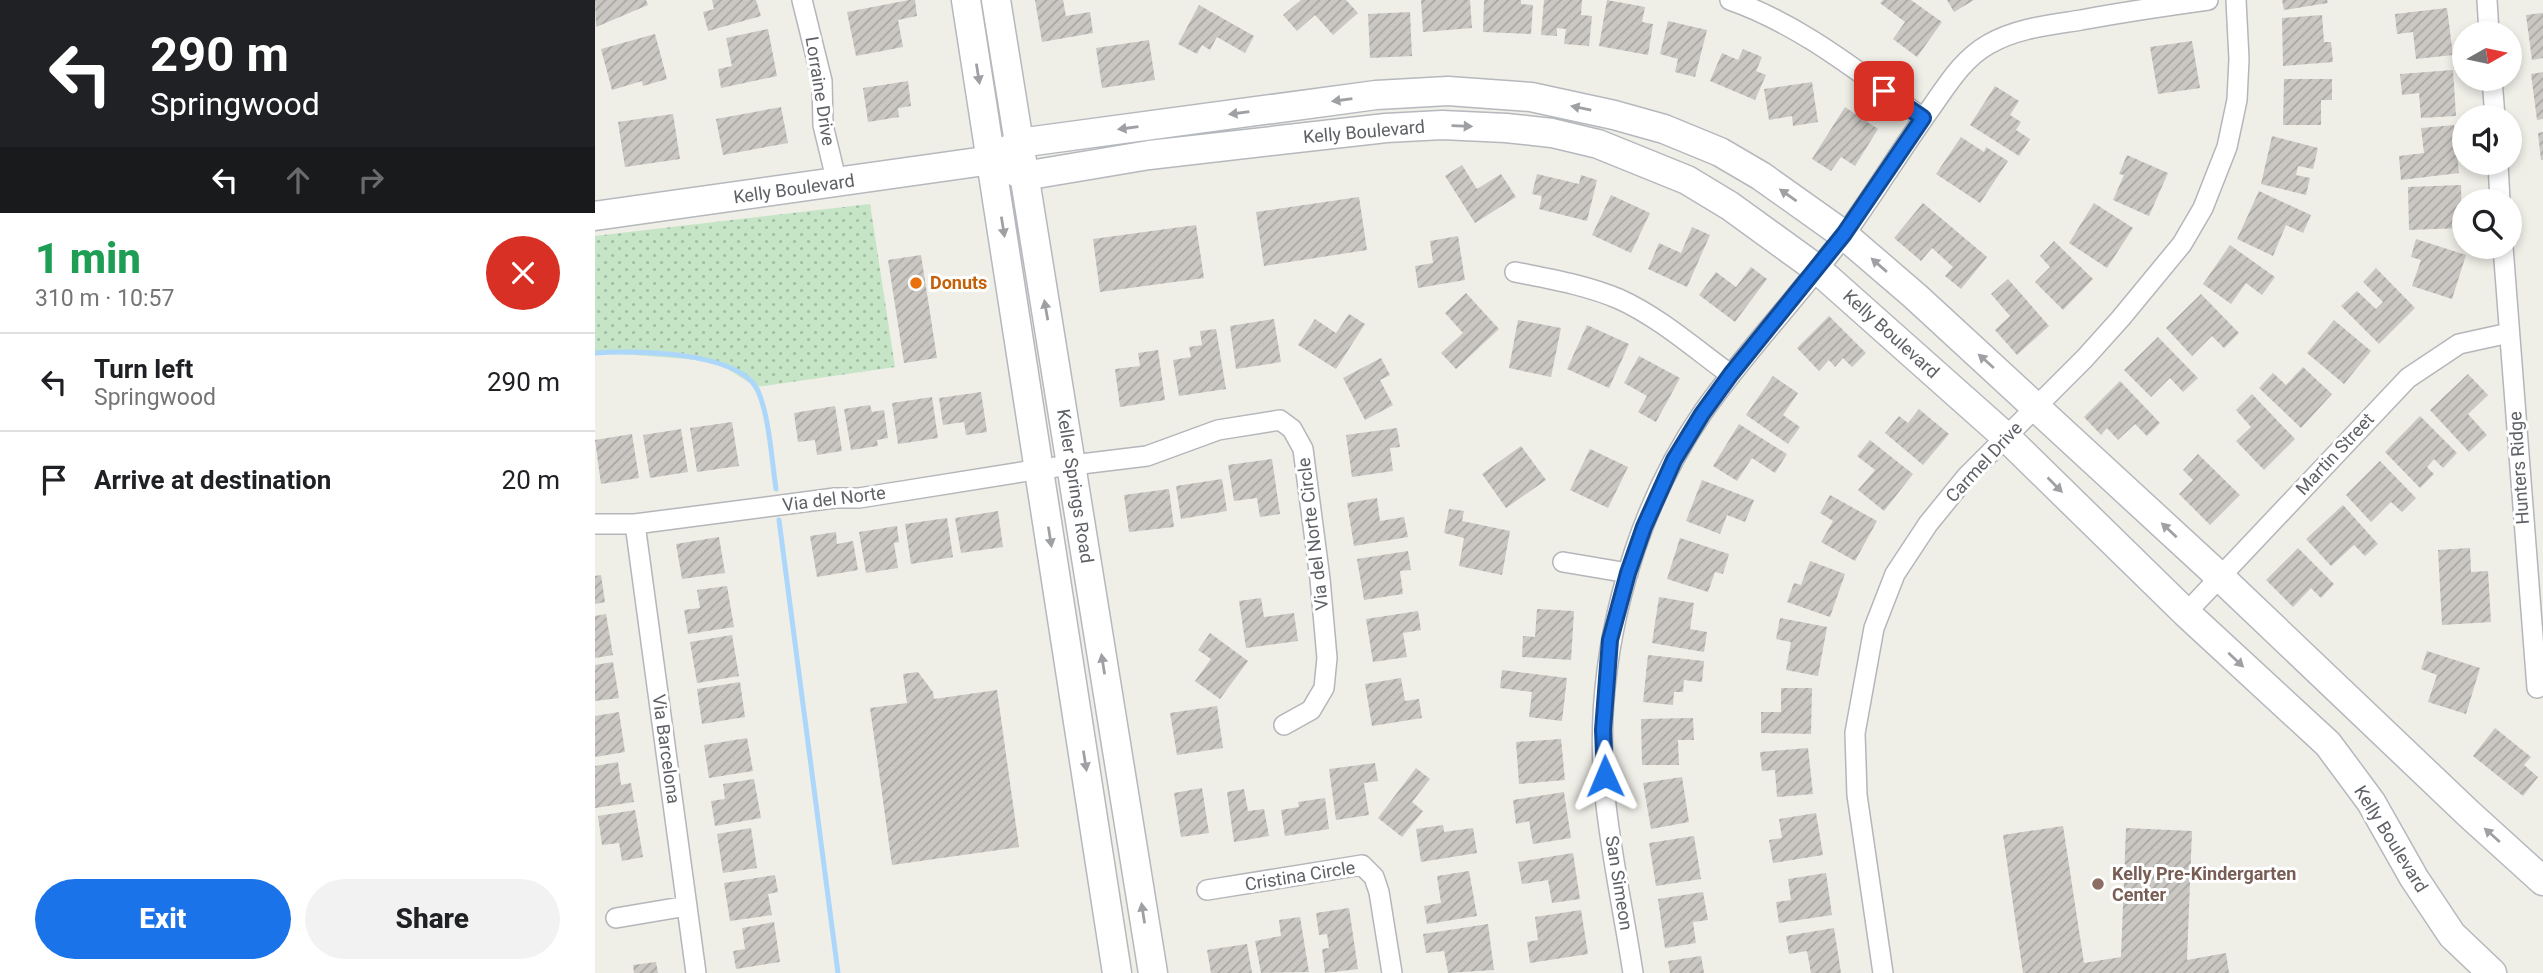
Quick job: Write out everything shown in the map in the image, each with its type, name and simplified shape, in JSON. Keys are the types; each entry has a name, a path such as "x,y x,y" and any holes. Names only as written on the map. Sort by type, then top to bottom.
{"main road":[{"name":"Keller Springs Road","path":"966,0 1117,973"},
{"name":"Keller Springs Road","path":"996,0 1153,973"},
{"name":"Kelly Boulevard","path":"595,214 992,160 1019,142 1376,95 1448,91 1531,97 1664,129 1720,152 1761,176 1844,234 2219,576 2543,881"},
{"path":"1283,107 1288,139"},
{"name":"Kelly Boulevard","path":"1024,176 1149,155 1386,128 1442,125 1552,133 1598,144 1687,180 1730,206 1817,269 2006,437 2186,613 2327,744 2371,802 2414,878 2452,934 2492,973"},
{"path":"992,160 1024,176"},
{"path":"1100,858 1133,853"}],"street":[{"name":"Lorraine Drive","path":"802,0 822,81 823,125 837,183"},
{"path":"1730,0 1753,8 1808,36 1923,118"},
{"name":"San Simeon","path":"1633,973 1605,794 1603,730 1610,640 1644,527 1674,460 1731,374 1844,234 1967,59 2011,33 2134,10 2208,0"},
{"name":"Carmel Drive","path":"1883,973 1857,795 1855,733 1874,628 1895,574 1928,524 1967,477 2121,318 2182,244 2203,208 2227,147 2237,100 2239,59 2236,0"},
{"path":"2487,0 2488,21"},
{"name":"Hunters Ridge","path":"2504,259 2537,688"},
{"path":"1515,272 1581,285 1620,300 1655,319 1731,374"},
{"name":"Martin Street","path":"2186,613 2408,378 2459,344 2509,333"},
{"name":"Via del Norte Circle","path":"1072,466 1147,456 1218,430 1259,422 1280,420 1292,429 1303,449 1327,658 1324,688 1311,710 1285,725"},
{"name":"Via del Norte","path":"595,524 635,524 835,498 859,498 1072,466"},
{"name":"Via Barcelona","path":"635,524 696,973"},
{"path":"1563,562 1628,573"},
{"name":"Cristina Circle","path":"1207,890 1362,865 1374,877 1379,892 1392,973"},
{"path":"616,918 687,906"}],"green space":[{"path":"870,204 895,367 756,387 715,361 595,352 595,236"}],"building":[{"path":"595,0 646,0 648,5 596,27"},
{"path":"712,0 756,0 761,16 708,31 703,12 714,9"},
{"path":"915,0 917,16 898,20 903,47 856,56 847,12"},
{"path":"1035,0 1063,0 1066,16 1090,12 1093,33 1042,42"},
{"path":"1301,0 1346,0 1358,13 1333,35 1315,15 1297,31 1283,15"},
{"path":"1421,0 1470,0 1472,28 1423,32"},
{"path":"1484,0 1521,0 1521,4 1533,5 1531,34 1483,32"},
{"path":"1544,0 1582,0 1581,15 1592,16 1589,46 1564,44 1566,29 1557,28 1557,36 1541,35"},
{"path":"1607,0 1645,7 1642,22 1653,24 1648,55 1599,46"},
{"path":"1883,0 1911,0 1942,22 1917,57 1893,39 1905,22 1880,3"},
{"path":"1947,0 1974,0 1954,12"},
{"path":"2282,0 2327,0 2328,3 2284,10"},
{"path":"1199,5 1254,36 1245,53 1217,37 1210,50 1202,45 1197,54 1178,44"},
{"path":"2447,8 2452,55 2416,59 2413,32 2397,34 2395,14"},
{"path":"1410,12 1412,56 1370,58 1368,14"},
{"path":"2543,13 2543,58 2532,60 2526,15"},
{"path":"2322,15 2324,42 2331,42 2333,62 2283,66 2282,18"},
{"path":"1668,21 1707,30 1695,77 1675,72 1678,59 1660,54"},
{"path":"768,29 777,76 721,88 718,69 732,66 726,38"},
{"path":"655,34 667,79 643,86 642,81 612,90 601,49"},
{"path":"1149,40 1155,80 1102,88 1096,48"},
{"path":"2192,41 2200,88 2158,94 2150,47"},
{"path":"1743,49 1762,57 1756,71 1766,75 1755,100 1710,81 1722,53 1738,60"},
{"path":"2452,70 2455,105 2452,105 2452,116 2421,118 2419,93 2402,95 2400,74"},
{"path":"2543,72 2543,119 2537,120 2531,74"},
{"path":"2284,79 2332,79 2332,100 2321,100 2321,125 2283,125"},
{"path":"908,81 911,106 898,108 899,117 868,122 863,88"},
{"path":"1812,82 1818,122 1793,126 1792,116 1769,120 1764,89"},
{"path":"1995,86 2019,101 2010,115 2021,122 2016,130 2030,139 2019,156 1970,125"},
{"path":"781,107 788,143 723,155 716,119"},
{"path":"1845,107 1878,129 1855,166 1841,157 1831,171 1812,159"},
{"path":"673,114 680,159 625,167 618,122"},
{"path":"2452,125 2452,174 2401,180 2399,156 2424,153 2421,128"},
{"path":"2543,132 2543,160 2541,160 2538,133"},
{"path":"2272,136 2318,148 2313,169 2298,166 2296,175 2310,178 2306,195 2261,184"},
{"path":"1961,137 1984,152 1986,147 2008,161 1980,203 1936,174"},
{"path":"2127,155 2168,173 2149,216 2113,200 2124,175 2119,174"},
{"path":"1462,165 1477,189 1501,174 1516,197 1475,223 1445,176"},
{"path":"1537,174 1579,184 1581,175 1597,180 1587,221 1539,209 1542,196 1532,194"},
{"path":"2461,185 2461,189 2452,189 2452,228 2409,230 2408,187"},
{"path":"2259,191 2311,215 2303,233 2286,225 2273,256 2237,239"},
{"path":"1611,195 1650,213 1631,253 1592,235"},
{"path":"1359,197 1367,250 1264,266 1256,212"},
{"path":"1923,203 1987,257 1961,289 1945,276 1953,267 1932,248 1921,261 1894,238"},
{"path":"2094,203 2133,228 2107,268 2069,243"},
{"path":"1196,225 1204,278 1100,292 1093,239"},
{"path":"1692,227 1710,235 1687,287 1648,269 1659,243 1681,253"},
{"path":"1458,236 1465,280 1418,288 1415,266 1433,263 1430,241"},
{"path":"2416,239 2452,251 2452,259 2465,259 2452,299 2412,286 2421,260 2411,257"},
{"path":"2054,241 2093,279 2063,310 2035,282 2050,267 2040,256"},
{"path":"2230,245 2275,277 2262,295 2246,283 2231,304 2203,284"},
{"path":"921,255 937,358 904,363 888,260"},
{"path":"1751,267 1767,279 1735,322 1699,295 1716,272 1736,287"},
{"path":"2376,268 2415,308 2379,344 2341,306 2357,291 2376,309 2383,302 2363,282"},
{"path":"2008,279 2049,326 2017,355 1995,330 2010,316 1991,294"},
{"path":"1466,293 1499,329 1456,369 1441,353 1463,333 1445,313"},
{"path":"2201,294 2239,333 2224,348 2212,336 2192,356 2166,328"},
{"path":"1349,314 1365,324 1336,369 1298,345 1315,319 1336,333"},
{"path":"1829,316 1866,353 1852,367 1843,358 1835,367 1829,360 1819,371 1797,348"},
{"path":"1274,319 1281,362 1236,369 1230,326"},
{"path":"1518,320 1561,328 1551,377 1509,368"},
{"path":"2334,320 2371,351 2344,384 2307,353"},
{"path":"1587,325 1629,344 1609,388 1567,369"},
{"path":"1216,329 1226,389 1179,396 1173,360 1191,357 1189,347 1202,345 1200,331"},
{"path":"2158,337 2198,378 2183,392 2170,378 2151,397 2124,370"},
{"path":"1158,350 1165,400 1120,407 1115,369 1140,366 1138,353"},
{"path":"1639,356 1680,378 1656,422 1638,412 1647,396 1624,383"},
{"path":"1381,358 1390,375 1380,380 1393,405 1365,420 1343,378"},
{"path":"2303,367 2332,394 2301,428 2259,388 2273,373 2286,385"},
{"path":"2468,374 2488,395 2468,414 2487,435 2469,452 2430,410"},
{"path":"1773,376 1798,393 1783,415 1800,427 1788,444 1746,415"},
{"path":"2120,381 2160,423 2147,436 2135,424 2118,440 2107,428 2101,435 2084,417"},
{"path":"981,392 987,432 966,435 964,422 943,425 939,398"},
{"path":"2252,394 2295,439 2264,470 2236,441 2251,427 2236,410"},
{"path":"932,397 938,438 898,444 892,403"},
{"path":"870,405 872,412 884,410 888,438 877,440 878,446 851,450 844,409"},
{"path":"835,406 842,451 817,455 815,440 798,442 794,413"},
{"path":"1919,409 1949,434 1923,465 1885,433 1899,416 1908,423"},
{"path":"2420,416 2457,453 2443,468 2434,459 2427,467 2434,474 2420,488 2385,452"},
{"path":"732,422 739,466 697,472 690,428"},
{"path":"1739,424 1787,454 1775,473 1752,458 1737,481 1713,466"},
{"path":"1397,428 1400,447 1390,448 1393,471 1352,477 1346,435"},
{"path":"681,429 688,472 650,478 643,435"},
{"path":"632,434 639,478 601,484 595,440"},
{"path":"1870,440 1913,474 1884,511 1858,490 1875,470 1857,456"},
{"path":"1521,446 1546,480 1506,508 1482,474"},
{"path":"1590,449 1628,467 1608,508 1570,490"},
{"path":"2198,454 2240,495 2210,525 2179,494 2193,480 2183,470"},
{"path":"1272,459 1280,514 1260,517 1257,498 1234,501 1228,465"},
{"path":"2380,461 2416,498 2402,512 2391,502 2371,522 2346,495"},
{"path":"1222,479 1227,511 1181,519 1176,486"},
{"path":"1702,480 1754,500 1745,522 1727,515 1720,534 1686,521"},
{"path":"1169,489 1174,527 1129,532 1124,495"},
{"path":"1830,495 1877,521 1855,561 1821,542 1833,521 1820,513"},
{"path":"1377,498 1380,521 1404,517 1408,537 1354,546 1347,503"},
{"path":"2343,505 2378,544 2365,556 2354,545 2331,566 2306,539"},
{"path":"1449,509 1464,511 1462,521 1510,531 1502,575 1459,566 1464,538 1444,533"},
{"path":"998,511 1003,547 961,553 955,518"},
{"path":"947,518 953,557 911,564 905,524"},
{"path":"897,526 899,542 894,543 898,568 866,573 859,532"},
{"path":"836,532 837,544 853,541 858,570 817,577 810,536"},
{"path":"719,537 725,573 682,579 676,544"},
{"path":"1680,538 1729,554 1723,574 1715,572 1708,592 1667,579"},
{"path":"2298,548 2334,584 2321,598 2311,588 2293,607 2266,580"},
{"path":"2470,548 2471,572 2488,571 2491,622 2442,625 2438,550"},
{"path":"1408,551 1411,570 1400,571 1403,594 1364,600 1357,559"},
{"path":"1810,561 1845,574 1830,617 1787,602 1794,583 1801,585"},
{"path":"601,575 605,602 595,604 595,576"},
{"path":"727,586 734,627 688,634 684,610 700,608 697,590"},
{"path":"1659,597 1694,603 1690,629 1707,632 1704,652 1652,643"},
{"path":"1261,598 1264,617 1294,613 1298,641 1246,648 1239,601"},
{"path":"1537,609 1574,611 1571,660 1522,657 1523,636 1535,637"},
{"path":"1418,611 1421,630 1403,633 1407,657 1373,662 1366,619"},
{"path":"606,614 613,655 595,658 595,616"},
{"path":"1780,618 1827,627 1818,676 1786,670 1791,642 1776,639"},
{"path":"1210,633 1248,661 1220,699 1195,681 1211,659 1198,650"},
{"path":"732,635 739,676 697,683 690,642"},
{"path":"2427,651 2480,668 2466,714 2428,702 2437,675 2421,669"},
{"path":"1648,655 1704,661 1702,682 1684,680 1683,692 1674,692 1673,705 1643,702"},
{"path":"613,662 619,698 595,701 595,665"},
{"path":"1502,670 1567,678 1562,721 1529,717 1532,692 1500,688"},
{"path":"918,672 933,692 934,699 997,690 1019,847 892,865 870,708 907,703 903,674"},
{"path":"1401,678 1405,701 1419,699 1422,718 1372,726 1365,684"},
{"path":"740,682 745,717 702,724 697,689"},
{"path":"1781,688 1812,688 1811,734 1761,733 1761,712 1781,712"},
{"path":"1217,706 1223,748 1177,755 1170,713"},
{"path":"619,712 625,752 595,757 595,716"},
{"path":"1693,718 1694,740 1678,740 1679,765 1642,765 1641,719"},
{"path":"2495,728 2531,757 2524,765 2538,777 2523,796 2473,756"},
{"path":"747,738 753,771 709,778 704,745"},
{"path":"1561,739 1565,780 1519,784 1516,742"},
{"path":"1808,748 1813,794 1777,797 1775,770 1762,771 1760,752"},
{"path":"618,762 621,785 631,783 634,802 595,808 595,766"},
{"path":"1375,763 1378,781 1364,783 1369,815 1336,820 1329,769"},
{"path":"1416,768 1430,779 1412,802 1423,811 1402,837 1378,818"},
{"path":"1682,777 1689,822 1651,829 1643,783"},
{"path":"754,779 761,818 715,826 711,801 725,799 723,784"},
{"path":"1202,788 1209,833 1181,837 1174,793"},
{"path":"1244,789 1248,811 1264,809 1269,836 1234,842 1227,792"},
{"path":"1564,792 1571,838 1533,844 1529,821 1516,824 1513,800"},
{"path":"1325,798 1329,829 1285,836 1281,810 1299,807 1298,802"},
{"path":"635,810 643,857 622,861 619,843 602,845 598,816"},
{"path":"1816,813 1823,855 1773,863 1769,840 1782,838 1779,819"},
{"path":"1443,825 1444,832 1473,828 1477,853 1421,862 1416,829"},
{"path":"2063,826 2084,963 2121,957 2126,828 2192,831 2187,960 2226,953 2229,973 2023,973 2003,835"},
{"path":"751,828 757,868 723,873 717,834"},
{"path":"1694,836 1701,879 1656,886 1649,843"},
{"path":"1573,853 1580,899 1552,903 1548,880 1522,884 1518,862"},
{"path":"1469,871 1477,916 1427,924 1424,906 1441,903 1437,876"},
{"path":"1826,873 1832,915 1779,923 1776,902 1791,900 1788,879"},
{"path":"775,875 778,892 768,894 772,915 730,921 724,883"},
{"path":"1703,892 1708,920 1693,922 1696,943 1665,948 1658,899"},
{"path":"1349,908 1358,969 1325,973 1322,949 1329,948 1327,934 1319,935 1316,913"},
{"path":"1581,910 1588,954 1530,963 1527,942 1538,940 1535,917"},
{"path":"1300,917 1309,972 1261,973 1255,941 1281,936 1279,920"},
{"path":"774,922 780,962 736,969 733,951 745,949 742,928"},
{"path":"1488,924 1494,970 1448,973 1444,951 1426,953 1423,934"},
{"path":"1834,928 1841,973 1811,973 1807,951 1789,954 1786,936"},
{"path":"1247,944 1252,973 1211,973 1207,950"},
{"path":"1701,956 1704,973 1670,973 1668,961"},
{"path":"656,962 658,973 634,973 633,965"}],"waterway":[{"path":"595,353 633,352 682,356 707,360 746,376 757,389 761,399 776,489"},
{"path":"779,520 838,973"}],"place":[{"name":"Donuts","path":"916,283"},
{"name":"Kelly Pre-Kindergarten Center","path":"2098,884"}],"route":[{"path":"1605,776 1603,730 1610,640 1644,527 1674,460 1702,414 1844,234 1923,118 1884,91"}]}
